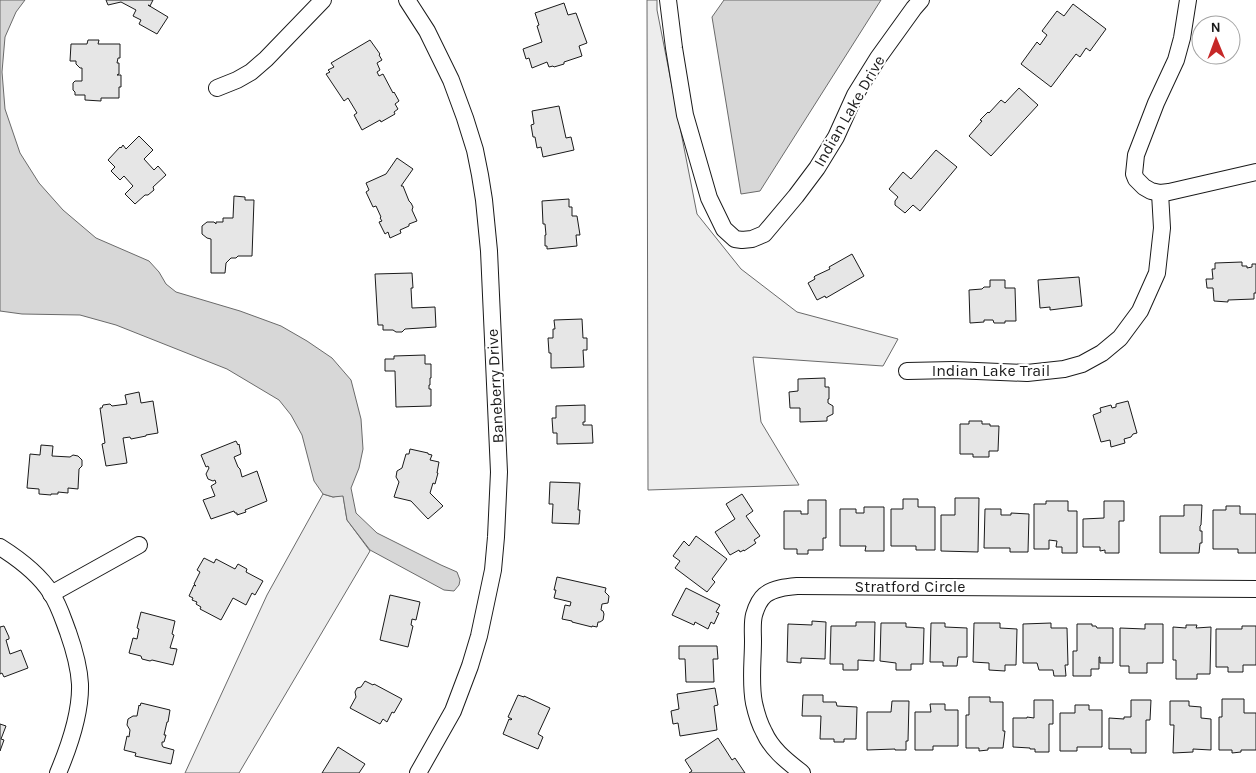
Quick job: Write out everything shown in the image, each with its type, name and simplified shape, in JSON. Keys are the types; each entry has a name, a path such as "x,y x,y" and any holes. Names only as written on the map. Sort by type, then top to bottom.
{"street":[{"path":"217,88 251,72 323,0"},
{"name":"Baneberry Drive","path":"407,0 427,31 451,80 468,126 480,175 489,251 499,472 493,570 480,636 453,712 418,773"},
{"name":"Indian Lake Drive","path":"668,0 684,115 709,198 724,229 735,239 752,240 764,234 817,168 836,137 856,95 878,58 921,0"},
{"path":"1188,0 1182,38 1176,60 1156,103 1136,155 1134,174 1144,187 1160,193 1256,172"},
{"name":"Indian Lake Trail","path":"906,371 953,370 1028,373 1064,369 1082,364 1102,354 1120,338 1140,311 1157,273 1162,228 1160,193"},
{"path":"52,594 139,546"},
{"path":"0,547 16,557 40,579 52,594 61,612 76,655 80,685 79,703 73,734 58,773"},
{"name":"Stratford Circle","path":"802,773 784,759 773,747 764,733 754,703 752,686 754,616 759,603 765,595 774,590 798,586 1256,589"}],"shaded area":[{"path":"0,0 25,0 16,12 5,37 2,72 5,109 20,153 39,183 63,210 96,238 149,261 159,272 166,284 176,292 240,311 281,326 332,358 351,380 361,419 363,449 359,468 351,488 356,513 377,533 457,572 460,580 459,585 454,591 444,590 370,550 347,520 343,496 333,497 323,494 314,481 302,435 291,415 279,400 227,369 116,325 80,315 22,314 0,311"},
{"path":"647,0 657,0 657,10 697,214 741,269 797,312 898,339 883,366 753,357 761,422 799,485 648,490"},
{"path":"724,0 881,0 760,191 741,194 712,17"},
{"path":"323,494 333,497 343,495 347,520 370,551 239,773 185,773 267,595"}],"building":[{"path":"106,0 153,0 150,6 148,5 168,17 157,34 139,24 141,20 133,16 136,10 121,2 108,5"},
{"path":"564,3 568,15 576,13 587,43 579,46 582,56 554,67 549,67 547,62 532,68 529,58 526,59 523,49 542,42 535,13"},
{"path":"1073,4 1106,29 1090,51 1086,48 1080,57 1076,54 1051,87 1021,64 1037,42 1040,45 1047,35 1042,31 1057,11 1064,16"},
{"path":"88,40 99,40 98,44 120,44 120,58 118,58 117,63 119,63 119,74 117,75 121,75 119,98 101,98 101,101 85,100 85,95 75,95 73,83 75,81 82,81 82,68 76,64 76,61 70,61 71,44 87,44"},
{"path":"370,40 382,60 377,63 380,70 377,72 379,76 383,74 399,101 395,104 398,109 394,112 395,114 362,130 354,115 357,113 348,98 344,101 326,74 330,72 328,70 334,67 331,63"},
{"path":"1019,88 1038,105 991,156 969,136 988,112 1001,100 1005,103"},
{"path":"559,106 566,138 571,137 574,150 543,157 541,147 537,148 535,137 533,137 531,125 534,124 532,111"},
{"path":"139,136 153,150 144,159 154,170 158,166 166,175 153,187 154,190 135,204 125,194 133,186 124,176 120,180 111,171 115,167 108,160 120,147 123,145 126,149"},
{"path":"936,150 957,167 920,211 913,205 905,213 895,205 898,197 889,189 903,172 911,179"},
{"path":"397,158 413,169 401,186 403,186 413,207 412,210 417,221 409,224 409,226 400,230 401,233 390,238 388,232 385,234 379,222 382,221 381,217 376,206 373,207 366,192 369,190 366,183 386,174"},
{"path":"234,196 245,197 245,200 254,200 252,256 231,258 226,263 225,273 211,273 211,239 202,234 202,226 207,222 214,222 216,224 216,222 223,222 223,218 233,218"},
{"path":"569,199 569,207 572,207 572,216 577,216 580,235 576,235 577,246 547,249 547,246 545,246 546,235 545,224 543,224 542,201"},
{"path":"852,254 864,276 826,298 825,296 817,300 808,283 815,279 815,276 830,269 829,267"},
{"path":"1242,262 1242,266 1247,266 1247,268 1252,267 1252,264 1256,264 1256,293 1254,293 1254,299 1228,300 1228,302 1214,301 1213,288 1207,288 1206,279 1213,279 1212,269 1215,269 1215,263"},
{"path":"412,273 412,308 435,307 436,327 405,329 402,332 383,330 383,325 378,325 375,274"},
{"path":"1079,277 1082,306 1050,310 1050,307 1040,308 1038,280"},
{"path":"990,280 1005,280 1005,288 1015,288 1016,321 994,323 993,320 984,320 984,322 970,323 969,290 990,287"},
{"path":"582,319 583,338 587,338 587,350 583,350 584,367 551,368 548,338 553,338 554,320"},
{"path":"425,355 425,364 431,364 429,389 431,389 431,406 396,407 395,371 385,371 385,359 394,359 394,356"},
{"path":"825,378 825,387 829,387 828,403 833,406 833,414 827,417 827,421 800,422 800,408 790,408 789,392 798,391 798,379"},
{"path":"139,392 141,403 153,401 158,433 131,439 130,437 123,438 127,463 106,466 102,444 105,443 100,408 103,405 127,404 125,395"},
{"path":"1128,401 1137,433 1124,439 1125,443 1111,447 1110,440 1101,442 1093,415 1101,412 1100,408 1111,405 1112,408 1116,407 1116,404"},
{"path":"585,405 585,422 583,422 583,425 592,425 593,443 557,444 557,433 553,433 552,418 556,418 556,406"},
{"path":"969,421 982,421 982,424 999,426 998,451 989,451 989,457 973,457 973,454 960,454 960,424 969,424"},
{"path":"236,441 239,444 241,454 234,457 242,477 257,471 267,501 237,515 234,511 211,519 203,500 215,496 211,486 216,483 215,480 208,479 206,474 209,468 208,466 206,467 201,455"},
{"path":"41,445 53,446 52,456 70,457 73,455 78,456 82,460 82,466 79,469 78,489 68,488 68,493 58,492 58,494 51,495 39,494 39,489 27,488 30,454 40,455"},
{"path":"410,449 428,453 432,455 430,460 439,462 435,484 433,483 430,493 443,506 428,519 411,501 394,497 399,482 396,477 397,471 402,468 406,454 409,454"},
{"path":"550,482 580,483 579,524 552,523 553,504 549,504"},
{"path":"742,494 753,511 746,516 760,536 754,540 756,543 744,551 740,552 739,550 730,555 715,532 735,519 726,504"},
{"path":"955,498 979,498 978,552 941,551 941,515 955,515"},
{"path":"903,499 918,499 918,507 935,507 935,550 916,550 916,546 891,546 891,509 903,509"},
{"path":"808,500 826,500 826,538 823,538 823,550 808,550 808,554 797,554 797,549 784,549 784,511 801,511 801,514 808,514"},
{"path":"1046,501 1068,501 1068,511 1077,511 1077,553 1062,553 1062,547 1056,547 1057,541 1049,540 1049,549 1034,549 1034,504 1046,504"},
{"path":"1104,501 1124,501 1124,521 1119,521 1119,553 1105,553 1105,550 1100,551 1100,547 1083,547 1083,519 1104,518"},
{"path":"1184,505 1202,505 1200,531 1202,531 1202,543 1200,543 1199,553 1160,553 1160,516 1184,516"},
{"path":"1226,506 1240,506 1240,514 1256,514 1256,553 1238,553 1238,549 1213,549 1213,510 1226,510"},
{"path":"864,507 884,507 884,551 865,551 866,546 840,546 840,509 856,509 856,513 864,513"},
{"path":"985,509 1001,509 1001,515 1011,515 1011,513 1029,514 1028,552 1010,552 1010,548 984,548"},
{"path":"696,536 727,559 712,579 715,582 707,592 675,568 680,561 673,556 684,541 689,546"},
{"path":"204,558 214,563 216,559 235,569 238,564 247,569 246,572 263,581 255,595 252,593 246,605 233,598 221,620 200,609 201,607 196,604 197,602 189,596 194,585 196,586 194,584 200,572 197,570"},
{"path":"557,577 606,588 605,592 609,596 608,603 602,604 603,620 598,622 597,627 562,619 565,605 570,606 571,602 554,598"},
{"path":"686,588 720,605 716,612 719,613 714,624 711,622 708,629 695,622 694,625 672,615"},
{"path":"390,595 420,602 416,620 412,619 411,625 413,626 408,647 380,640"},
{"path":"141,612 175,621 172,634 174,635 170,648 177,649 173,665 142,659 141,656 129,653 133,638 137,639 139,629 137,628"},
{"path":"812,621 826,622 825,659 801,658 801,663 787,662 788,624 812,625"},
{"path":"856,622 875,622 874,661 858,660 858,670 843,670 843,664 830,664 831,626 856,626"},
{"path":"881,623 906,623 906,627 924,628 923,664 911,664 911,670 896,670 896,663 880,661"},
{"path":"931,623 945,623 945,627 967,628 967,657 958,657 957,666 943,666 943,662 930,662"},
{"path":"974,623 1000,623 1000,628 1017,629 1016,665 1005,665 1005,671 989,670 989,663 973,662"},
{"path":"1051,623 1051,628 1067,628 1068,665 1065,665 1066,676 1054,676 1053,670 1039,670 1037,663 1023,663 1023,624"},
{"path":"1077,624 1092,624 1092,626 1097,628 1113,628 1113,663 1100,663 1099,657 1099,669 1091,669 1091,676 1073,676 1073,651 1077,651"},
{"path":"1145,624 1163,624 1163,663 1147,663 1147,673 1129,673 1129,666 1120,666 1120,628 1145,629"},
{"path":"1186,625 1197,625 1196,628 1211,627 1210,674 1197,674 1197,679 1176,679 1176,660 1173,660 1173,627 1186,628"},
{"path":"4,626 9,637 6,640 10,654 21,650 28,668 4,677 2,673 0,674 0,627"},
{"path":"1242,626 1256,626 1256,665 1243,665 1243,672 1228,672 1228,667 1216,667 1216,629 1242,629"},
{"path":"679,646 717,646 718,659 713,659 714,682 686,682 685,659 679,659"},
{"path":"365,681 402,699 387,722 383,719 380,724 350,708 356,697 355,692 357,688 361,687"},
{"path":"715,688 718,705 714,706 717,730 680,736 678,723 673,724 671,711 679,709 677,694"},
{"path":"518,695 550,708 538,734 543,737 538,749 503,734 509,719 512,719 508,717"},
{"path":"803,695 823,695 823,702 836,702 837,706 857,707 856,739 844,739 844,742 834,742 834,739 820,739 821,716 802,716"},
{"path":"969,697 990,697 990,702 1003,702 1003,731 1005,731 1003,748 988,748 988,750 979,751 979,748 966,748 966,715 969,715"},
{"path":"1222,699 1244,699 1244,713 1256,713 1256,750 1241,750 1241,752 1232,753 1232,750 1219,750 1219,717 1222,717"},
{"path":"1034,700 1053,700 1053,724 1049,724 1049,752 1035,752 1035,749 1013,747 1013,718 1034,718"},
{"path":"1131,700 1151,700 1150,720 1146,720 1146,753 1131,753 1131,749 1109,749 1109,718 1124,719 1124,717 1131,717"},
{"path":"892,701 909,701 906,750 867,750 867,712 891,712"},
{"path":"1170,701 1189,701 1189,706 1201,707 1201,718 1211,719 1211,750 1193,749 1193,752 1173,753 1174,725 1170,725"},
{"path":"141,703 170,710 164,735 166,735 162,745 174,750 171,764 135,756 136,753 124,750 130,730 127,725 128,719 137,716"},
{"path":"930,704 945,704 945,710 958,710 958,746 933,746 933,750 915,750 915,712 931,712"},
{"path":"1075,705 1089,705 1089,710 1102,710 1102,747 1077,747 1077,751 1060,751 1060,713 1075,713"},
{"path":"0,724 6,726 1,739 4,740 0,751"},
{"path":"718,738 732,760 735,758 745,773 689,773 692,771 685,760"},
{"path":"338,747 365,764 359,773 322,773"}]}
